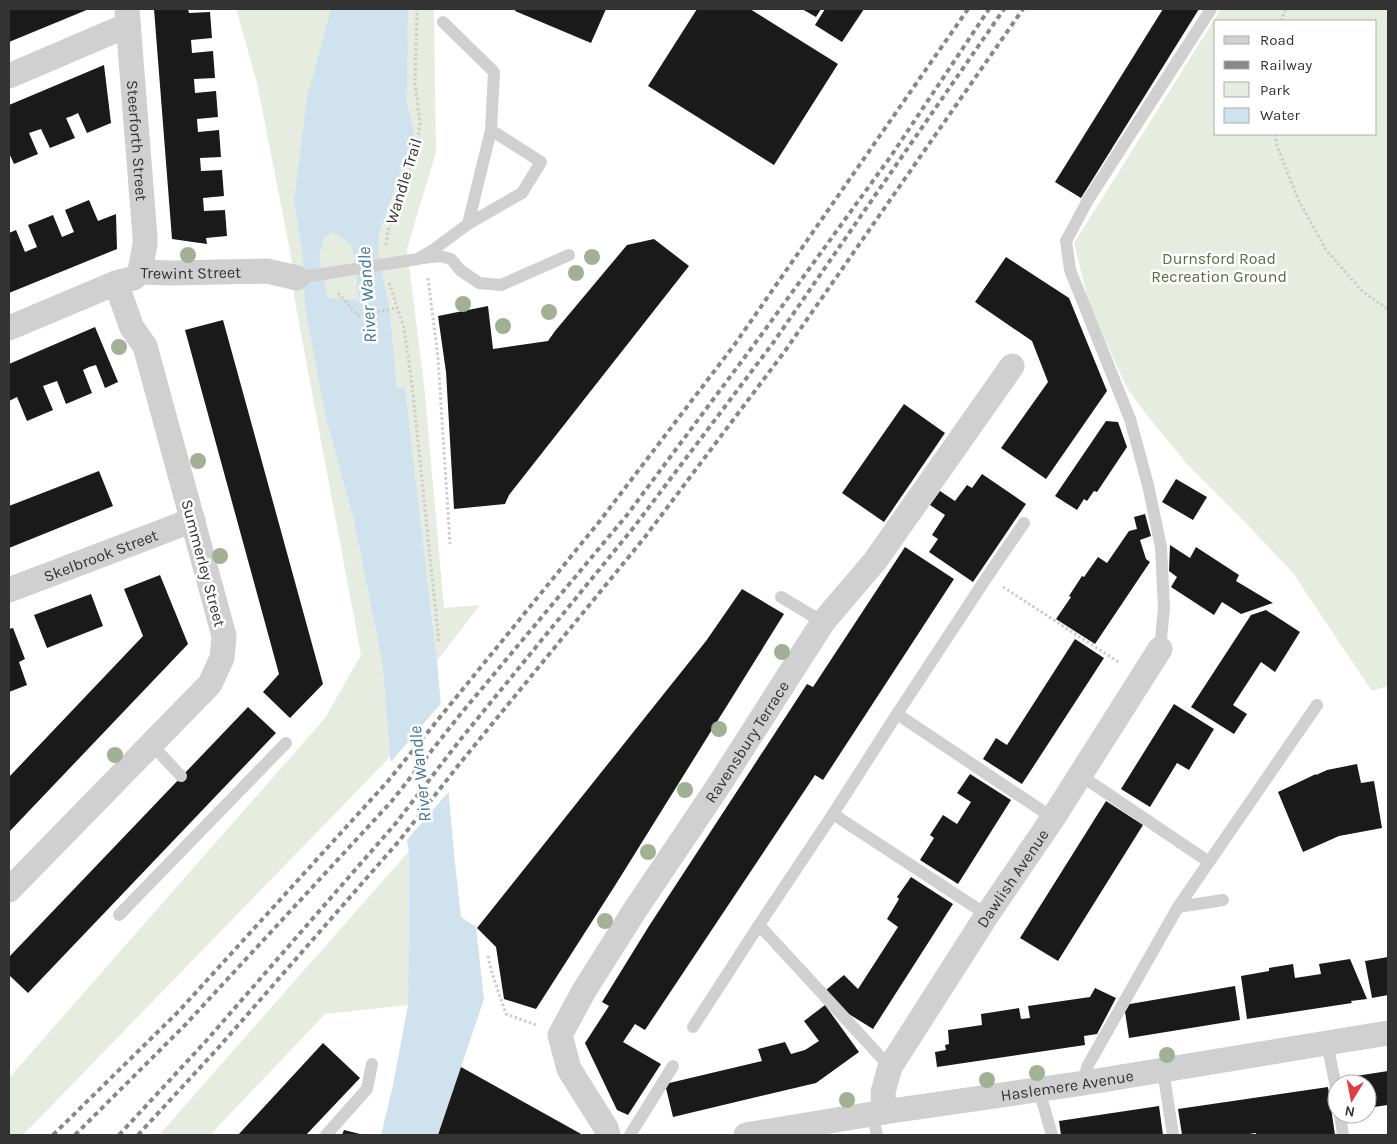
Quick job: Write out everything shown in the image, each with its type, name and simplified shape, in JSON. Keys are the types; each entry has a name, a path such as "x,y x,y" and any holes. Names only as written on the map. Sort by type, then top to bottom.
{"street":[{"path":"9,76 127,17"},
{"name":"Steerforth Street","path":"127,17 145,244 140,272"},
{"name":"Trewint Street","path":"9,328 116,283 134,278 140,272 267,270 297,278"},
{"name":"Summerley Street","path":"9,890 210,684 222,658 224,636 145,346 132,328 116,283"},
{"name":"Ravensbury Terrace","path":"560,1035 585,989 635,910 717,788 823,622 875,561 1012,366"},
{"name":"Skelbrook Street","path":"9,590 193,520"},
{"name":"Dawlish Avenue","path":"878,1120 890,1067 987,915 1053,818 1160,649"},
{"name":"Haslemere Avenue","path":"746,1135 878,1120 1039,1090 1388,1033"},
{"path":"560,1035 569,1069 606,1128 608,1135"}],"lane":[{"path":"1160,649 1164,608 1162,547 1148,485 1130,419 1070,270 1066,240 1088,200 1210,9"},
{"path":"443,22 494,72 491,130 468,224"},
{"path":"422,258 468,224 522,192 541,162 491,130"},
{"path":"422,258 440,256 451,259 460,270 479,284 501,285 569,255"},
{"name":"Trewint Street","path":"297,278 422,258"},
{"path":"693,1027 1024,523"},
{"path":"782,597 823,622"},
{"path":"1084,1083 1087,1067 1178,907 1317,705"},
{"path":"897,714 1053,818"},
{"path":"119,915 214,807 286,743"},
{"path":"152,745 181,776"},
{"path":"1080,775 1209,862"},
{"path":"833,814 987,915"},
{"path":"1178,907 1223,900"},
{"path":"759,925 890,1067"},
{"path":"1327,1043 1333,1074"},
{"path":"326,1135 368,1089 372,1064"},
{"path":"630,1135 673,1066"},
{"path":"1163,1070 1173,1135"},
{"path":"1039,1090 1052,1135"}],"path":[{"name":"Wandle Trail","path":"384,264 388,231 416,150 420,124 415,83 417,9"},
{"path":"1275,135 1277,146 1298,198 1326,250 1363,292 1388,309"},
{"path":"422,258 438,358 450,544"},
{"path":"384,264 395,308 404,328 412,384 439,644"},
{"path":"337,291 358,316 395,308"},
{"path":"987,577 1141,677"},
{"path":"488,956 490,970 506,1014 560,1035"}],"green space":[{"path":"236,9 434,9 436,152 407,249 424,384 444,608 480,605 437,661 405,387 397,387 391,326 305,308 326,419 353,517 382,661 390,757 23,1135 9,1135 9,1078 325,718 361,655 294,296 291,256 257,83"},
{"name":"Durnsford Road Recreation Ground","path":"1221,9 1388,9 1388,686 1372,691 1293,573 1186,463 1146,414 1127,388 1090,307 1074,243 1214,20 1214,135 1377,135 1377,20 1214,20"},
{"path":"409,851 408,1005 325,1014 210,1135 159,1135"}],"water":[{"name":"River Wandle","path":"331,9 408,9 407,103 414,132 379,234 378,252 390,313 397,387 405,387 437,661 461,917 476,927 484,999 438,1135 381,1135 393,1085 408,1005 409,851 390,757 382,661 353,517 326,419 305,308 303,257 294,201 307,98","holes":["332,232 351,244 355,258 358,300 328,298 319,257 324,238"]}],"pier":[{"path":"443,701 451,789 405,842 389,764"}],"building":[{"path":"9,9 89,9 9,42"},
{"path":"154,9 188,9 189,13 210,12 212,38 191,40 192,53 213,51 215,78 194,79 195,93 216,91 218,117 197,119 198,132 219,130 221,157 200,158 201,171 222,170 224,196 203,198 204,211 225,210 227,236 206,238 207,244 172,239"},
{"path":"516,9 606,9 591,43 515,11"},
{"path":"697,9 750,9 838,64 774,165 648,86"},
{"path":"802,9 821,9 816,17"},
{"path":"825,9 864,9 842,42 815,25"},
{"path":"1163,9 1199,9 1081,198 1055,182"},
{"path":"104,65 111,123 87,133 78,113 66,118 75,138 50,148 41,129 29,133 38,154 14,164 9,153 9,105"},
{"path":"89,200 98,221 116,214 117,249 9,293 9,233 16,230 25,252 37,247 28,225 53,215 62,237 74,232 65,210"},
{"path":"654,239 689,266 509,495 505,504 454,509 446,372 438,316 488,306 493,349 548,341 627,245"},
{"path":"1006,257 1069,298 1107,391 1046,479 1001,448 1048,382 1032,341 975,302"},
{"path":"223,320 323,684 290,718 263,692 279,674 185,330"},
{"path":"95,327 118,382 105,388 96,365 89,367 83,370 92,393 66,404 57,381 43,386 53,410 27,421 17,397 9,401 9,364"},
{"path":"904,404 945,433 884,522 842,493"},
{"path":"1106,421 1118,422 1127,447 1097,492 1094,491 1087,501 1084,499 1077,510 1055,496"},
{"path":"99,471 113,506 9,548 9,506"},
{"path":"982,474 1026,504 973,582 929,552 938,539 932,535 945,515 930,505 940,491 955,501 967,485 972,488"},
{"path":"1176,479 1207,497 1193,520 1162,502"},
{"path":"1145,514 1151,536 1140,540 1146,559 1150,562 1095,644 1056,619 1082,576 1084,577 1098,557 1107,563 1129,531 1137,529 1134,517"},
{"path":"1170,545 1190,558 1196,547 1239,575 1236,581 1273,603 1241,614 1222,602 1214,615 1171,587 1177,577 1169,571"},
{"path":"905,547 954,579 823,780 815,775 645,1030 635,1024 623,1042 661,1064 628,1115 617,1110 585,1043 609,1006 602,1002 649,926 807,684 813,687"},
{"path":"160,575 188,644 9,832 9,777 143,636 124,589"},
{"path":"742,589 784,614 536,1009 504,999 496,947 477,928 706,641"},
{"path":"91,594 103,626 47,648 34,615"},
{"path":"1266,610 1300,632 1275,672 1261,662 1233,705 1247,714 1234,734 1191,707 1251,615"},
{"path":"13,628 25,659 19,662 27,685 9,692 9,629"},
{"path":"1075,639 1104,658 1022,784 983,759 996,738 1007,745"},
{"path":"1174,704 1214,729 1189,770 1177,763 1150,807 1121,789"},
{"path":"248,707 276,733 28,993 9,975 9,957"},
{"path":"1357,764 1361,783 1374,781 1382,828 1339,836 1303,852 1278,792 1327,770"},
{"path":"970,774 1011,800 958,884 920,860 934,838 930,835 943,815 957,824 971,802 957,793"},
{"path":"1106,801 1143,825 1058,961 1020,938"},
{"path":"911,877 953,904 873,1029 844,1011 826,990 844,975 858,989 898,927 887,919 899,899 897,897"},
{"path":"1388,957 1388,995 1372,998 1365,961"},
{"path":"1350,959 1367,999 1247,1019 1241,976 1293,964 1295,978 1321,974 1319,964"},
{"path":"1235,986 1240,1020 1129,1038 1124,1005"},
{"path":"1095,988 1116,998 1097,1034 1084,1036 1085,1045 937,1067 935,1052 946,1050 945,1045 949,1044 948,1030 982,1025 981,1014 1019,1008 1021,1019 1030,1018 1028,1006 1090,997"},
{"path":"825,1005 859,1052 816,1083 673,1117 665,1084 762,1061 758,1049 785,1042 791,1054 805,1050 819,1041 804,1021"},
{"path":"323,1043 360,1078 306,1135 238,1135"},
{"path":"461,1067 583,1135 438,1135"},
{"path":"1388,1071 1388,1105 1377,1107 1377,1074 1369,1074"},
{"path":"1327,1087 1327,1124 1333,1124 1335,1135 1256,1135 1256,1133 1242,1135 1182,1135 1178,1109"},
{"path":"1159,1106 1163,1135 1061,1135 1059,1121"},
{"path":"344,1130 364,1135 342,1135"}],"railway":[{"path":"53,1135 179,1011 388,781 599,522 735,344 968,9"},
{"path":"75,1135 186,1024 391,802 459,716 627,515 891,156 989,9"},
{"path":"119,1135 206,1041 396,823 460,740 634,527 773,343 1004,9"},
{"path":"138,1135 219,1047 399,841 645,537 785,351 1023,9"}]}
